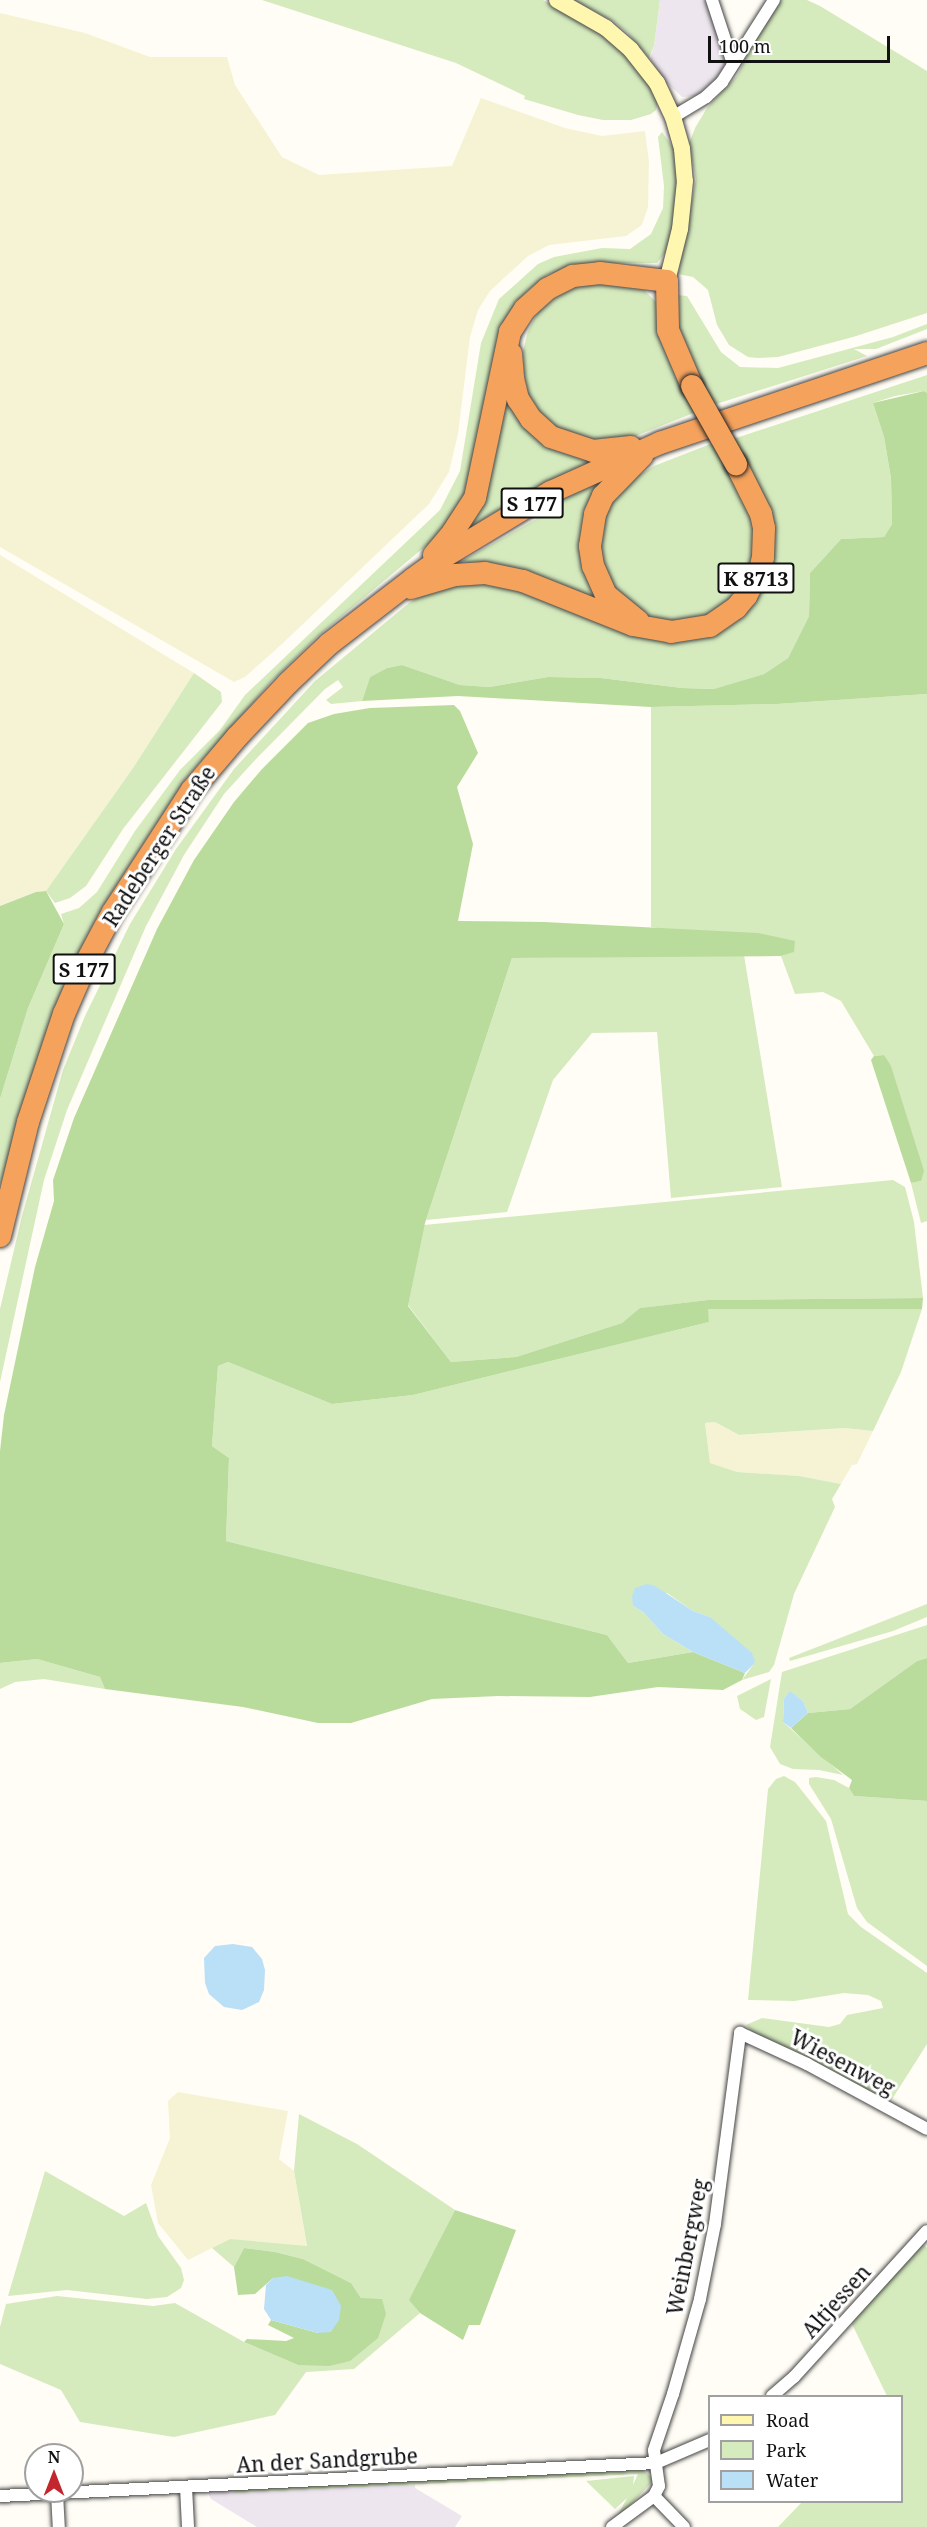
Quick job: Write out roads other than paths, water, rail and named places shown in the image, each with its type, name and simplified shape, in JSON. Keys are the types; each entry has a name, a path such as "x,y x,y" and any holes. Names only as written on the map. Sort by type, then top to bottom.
{"highway":[{"path":"413,579 444,544 475,498 506,346 516,321 536,297 573,276 600,273 667,281"},
{"name":"K 8713","path":"656,630 684,631 710,626 736,608 754,582 764,557 764,528 756,501 681,367 669,330 667,281"},
{"path":"516,321 511,346 511,368 518,399 531,419 550,437 593,451 660,443"},
{"name":"S 177","path":"388,598 467,542 551,492 660,443 927,352"},
{"path":"656,630 625,612 606,595 593,566 590,546 595,514 603,496 636,461 660,443"},
{"path":"388,598 435,579 485,573 523,581 610,618 656,630"},
{"name":"Radeberger Straße","path":"0,1236 28,1122 64,1014 88,959 113,912 192,790 288,683 329,644 388,598"}],"street":[{"name":"K 8713","path":"557,0 606,28 631,50 657,83 674,117 682,149 686,181 681,229 667,281"},
{"path":"712,0 733,63"},
{"path":"674,117 706,98 722,82 774,0"},
{"name":"Wiesenweg","path":"740,2032 807,2064 927,2129"},
{"name":"Weinbergweg","path":"656,2463 654,2450 673,2394 700,2299 715,2224 740,2032"},
{"name":"Altjessen","path":"774,2395 794,2377 848,2315 927,2231"},
{"path":"612,2527 654,2496 659,2486 656,2463 708,2441"},
{"name":"An der Sandgrube","path":"84,2492 656,2463"},
{"path":"186,2487 188,2527"},
{"name":"An der Sandgrube","path":"0,2496 24,2495"},
{"path":"654,2496 684,2527"},
{"path":"58,2503 59,2527"}],"water":[{"path":"647,1584 655,1586 693,1611 710,1617 752,1653 755,1661 753,1665 745,1673 693,1652 663,1634 643,1612 633,1606 632,1596 635,1588"},
{"path":"790,1691 803,1701 808,1713 791,1728 783,1722 784,1699"},
{"path":"233,1944 252,1947 262,1959 265,1970 264,1990 259,2002 242,2010 224,2007 209,1994 205,1983 204,1958 215,1946"},
{"path":"287,2276 332,2290 341,2306 339,2320 331,2332 318,2333 271,2320 264,2309 266,2285 273,2278"}]}
